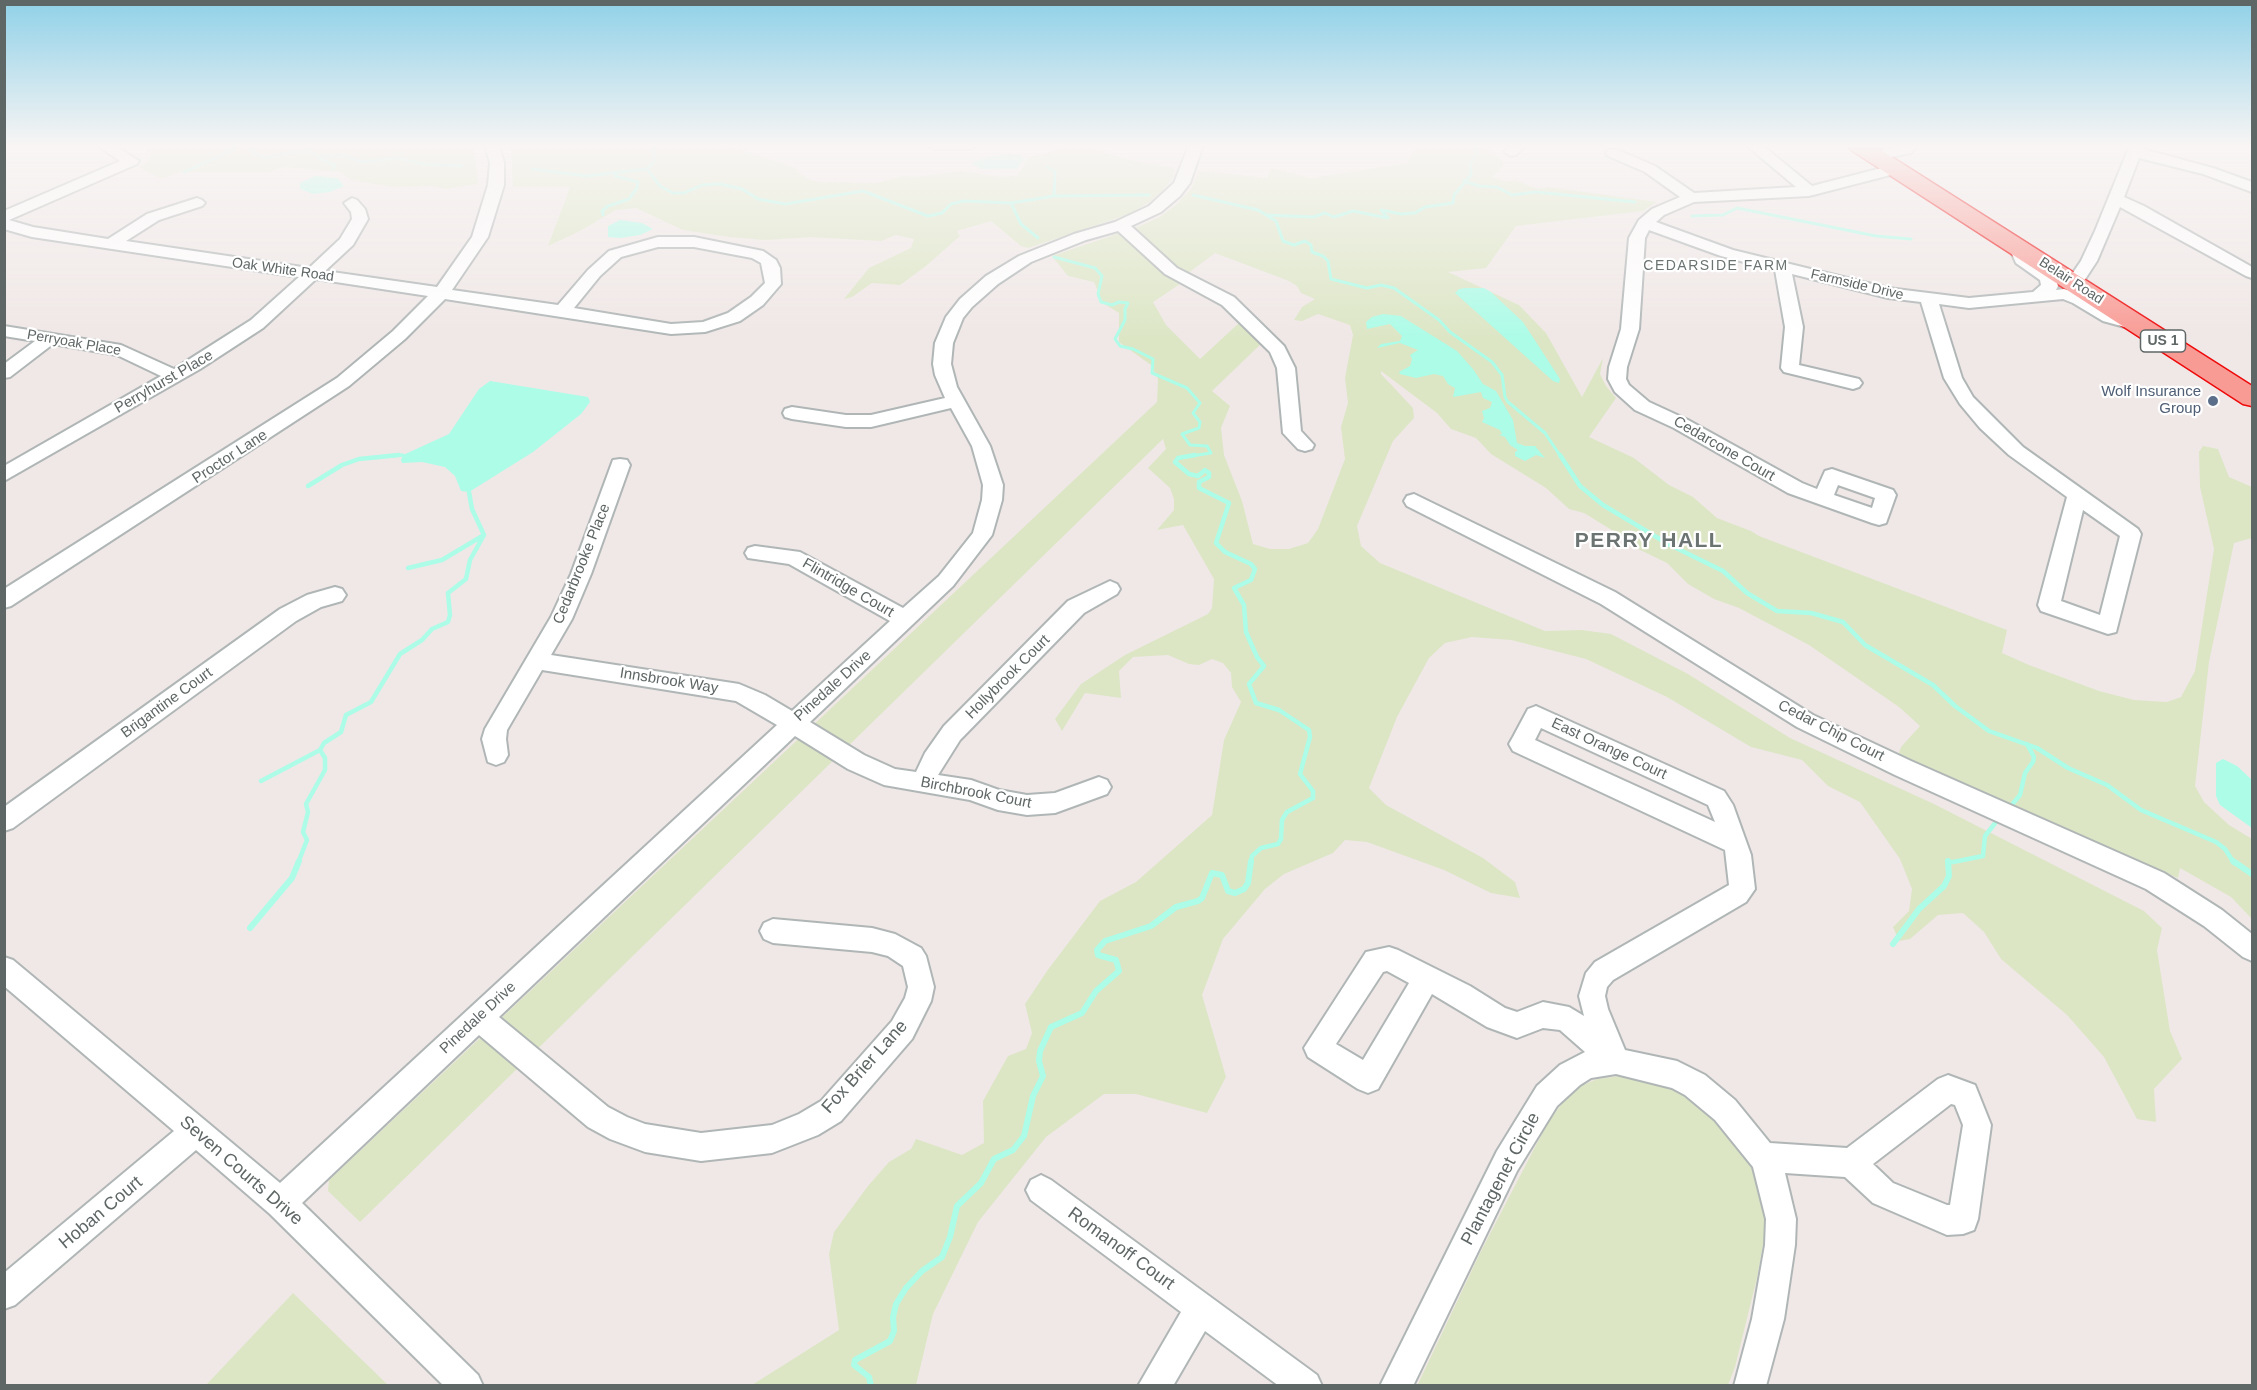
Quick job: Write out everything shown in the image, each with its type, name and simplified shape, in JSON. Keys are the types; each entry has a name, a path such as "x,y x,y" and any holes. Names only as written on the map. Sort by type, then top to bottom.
{"highway":[{"name":"Belair Road","path":"1959,210 2253,398"}],"street":[{"path":"4,218 22,210"},
{"path":"111,244 153,217 175,210"},
{"name":"Perryhurst Place","path":"4,475 175,376 257,324 335,255 356,229 360,219 357,210"},
{"name":"Proctor Lane","path":"4,600 249,446 343,382 399,335 441,293 471,253 487,221 490,210"},
{"name":"Pinedale Drive","path":"281,1203 946,581 982,535 992,500 993,485 986,456 944,375 943,354 955,317 966,303 992,280 1025,259 1080,237 1121,225 1155,210"},
{"path":"1645,223 1663,210"},
{"path":"2074,283 2089,261 2110,210"},
{"path":"2141,210 2253,273"},
{"name":"Farmside Drive","path":"1645,223 1727,253 1888,293 1929,300 1985,303 2039,295 2064,294 2079,299 2109,317 2140,326"},
{"name":"Cedarcone Court","path":"1645,223 1637,238 1630,329 1618,367 1617,379 1628,395 1642,406 1681,424 1779,480 1823,498"},
{"name":"Oak White Road","path":"4,224 17,229 111,244 671,329 705,327 734,316 757,301 772,284 774,275 768,260 745,250 694,242 658,242 635,247 615,255 594,273 562,311"},
{"path":"1121,225 1171,271 1228,301 1278,350 1286,368 1292,433 1305,445"},
{"path":"2017,247 2024,263 2048,278 2050,286 2039,295"},
{"path":"1783,268 1794,327 1790,368 1853,383"},
{"path":"1929,300 1947,363 1966,400 2000,437 2131,534 2108,626 2049,605 2077,496"},
{"name":"Perryoak Place","path":"4,331 122,350 175,376"},
{"path":"4,373 49,339"},
{"path":"792,413 846,421 871,421 956,401"},
{"name":"Cedarbrooke Place","path":"496,755 494,738 496,729 561,619 581,574 620,465"},
{"name":"Cedar Chip Court","path":"1414,501 1608,598 1805,721 1903,768 2155,881 2213,918 2253,949"},
{"name":"Flintridge Court","path":"755,553 793,557 906,620"},
{"name":"Hollybrook Court","path":"923,782 933,760 952,733 1076,607 1110,589"},
{"name":"Brigantine Court","path":"4,821 288,615 314,601 335,595"},
{"name":"Innsbrook Way","path":"538,661 729,691 757,701 793,724"},
{"name":"East Orange Court","path":"1616,1061 1594,1009 1592,996 1595,982 1604,971 1737,894 1742,889 1742,870 1735,843 1721,805 1716,798 1536,715 1521,744 1735,843"},
{"name":"Birchbrook Court","path":"793,724 868,769 892,778 971,790 998,800 1027,806 1055,803 1099,787"},
{"name":"Fox Brier Lane","path":"478,1017 597,1117 620,1130 645,1138 701,1147 772,1138 808,1125 831,1111 902,1030 918,1001 921,987 917,965 912,957 895,946 872,940 773,931"},
{"name":"Seven Courts Drive","path":"4,969 281,1203 467,1386"},
{"path":"1426,979 1461,995 1497,1018 1517,1025 1543,1015 1569,1020 1616,1061"},
{"name":"Plantagenet Circle","path":"1396,1386 1507,1161 1547,1096 1570,1075 1587,1065 1616,1061 1677,1075 1695,1085 1725,1110 1754,1143 1763,1158 1777,1195 1781,1219 1780,1245 1768,1319 1750,1386"},
{"path":"1763,1158 1851,1163 1883,1193 1947,1220 1963,1218 1977,1125 1965,1095 1948,1089 1851,1163"},
{"name":"Hoban Court","path":"4,1294 196,1131"},
{"name":"Romanoff Court","path":"1041,1190 1306,1386"},
{"path":"1154,1386 1202,1308"}],"shaded area":[{"path":"561,210 617,210 580,231 548,246"},
{"path":"640,210 1136,210 1028,248 1021,246 991,221 957,231 960,236 900,285 872,283 852,297 844,299 869,268 911,248 914,239 896,235 881,241 811,237 765,240 683,230"},
{"path":"1169,210 1645,210 1516,226 1486,268 1448,272 1519,305 1546,333 1582,397 1603,358 1600,374 1616,398 1589,437 1634,458 1669,485 1693,497 1717,518 2007,630 2002,653 2099,691 2134,700 2167,702 2181,697 2195,671 2214,549 2200,487 2199,452 2203,446 2218,449 2229,477 2252,487 2252,538 2234,543 2209,662 2195,786 2204,802 2229,825 2252,839 2252,919 2231,897 2180,868 2178,878 1898,756 1901,747 1920,726 1899,707 1809,645 1739,608 1714,599 1688,584 1667,563 1632,546 1628,540 1584,513 1569,509 1546,488 1491,454 1476,438 1451,429 1437,413 1381,371 1381,374 1413,408 1414,418 1393,441 1357,526 1361,546 1380,563 1545,631 1582,630 1611,634 1688,674 1790,738 1934,804 2144,911 2162,928 2157,950 2170,1031 2182,1059 2154,1089 2156,1122 2137,1119 2104,1057 2067,1015 2001,959 1984,932 1963,913 1938,915 1910,939 1899,941 1893,927 1909,911 1912,889 1900,859 1860,802 1828,786 1802,760 1751,747 1667,697 1586,659 1511,640 1472,637 1445,643 1429,658 1397,717 1369,788 1386,805 1483,858 1515,882 1520,898 1491,893 1444,870 1367,842 1345,840 1333,853 1284,874 1265,889 1223,939 1202,995 1226,1077 1207,1113 1136,1094 1104,1094 1046,1137 978,1222 933,1314 916,1385 752,1385 839,1330 829,1254 834,1232 868,1186 889,1162 911,1149 916,1139 962,1155 984,1143 983,1101 1008,1056 1026,1049 1032,1033 1025,1004 1047,971 1100,901 1136,882 1212,815 1224,740 1241,702 1232,687 1231,673 1223,663 1212,659 1199,665 1189,664 1168,655 1133,657 1119,671 1121,698 1085,693 1062,731 1055,719 1081,684 1125,655 1208,614 1212,608 1214,579 1183,525 1157,530 1174,510 1174,499 1170,488 1148,468 1166,449 1163,439 360,1222 328,1191 329,1180 1157,402 1158,379 1151,365 1119,342 1119,313 1103,303 1094,282 1068,276 1052,256 1120,233 1166,273 1183,282 1153,302 1166,325 1200,359 1240,322 1262,343 1212,391 1230,406 1221,428 1224,455 1242,501 1253,544 1270,549 1289,549 1308,543 1318,529 1345,459 1341,427 1348,403 1345,378 1353,335 1350,325 1318,314 1302,321 1294,320 1302,307 1315,299 1301,293 1297,286 1289,281 1215,253 1187,274 1171,266 1131,230 1160,217"},
{"path":"620,220 642,223 653,229 640,235 608,237 608,226"},
{"path":"1465,288 1484,288 1491,292 1523,322 1560,379 1559,383 1553,381 1455,293"},
{"path":"1383,314 1401,316 1457,351 1483,384 1496,391 1513,420 1517,443 1535,446 1545,458 1536,455 1525,461 1515,456 1518,450 1510,445 1505,437 1499,435 1502,434 1500,430 1482,422 1484,418 1482,411 1490,408 1492,402 1483,398 1481,392 1453,397 1455,388 1448,384 1443,376 1434,374 1416,378 1400,374 1399,372 1410,366 1412,359 1410,355 1418,350 1400,343 1377,348 1381,344 1400,341 1402,336 1390,324 1367,329 1366,322 1372,317"},
{"path":"490,381 588,397 590,402 581,414 533,452 469,492 461,491 455,476 445,467 422,462 402,463 403,455 449,434 479,389"},
{"path":"2223,759 2237,766 2252,780 2252,828 2220,805 2216,796 2216,763"},
{"path":"1635,1074 1666,1085 1702,1103 1760,1174 1768,1217 1757,1278 1735,1367 1728,1385 1417,1386 1480,1253 1547,1124 1572,1090 1597,1079"},
{"path":"293,1293 388,1385 206,1385"}],"waterway":[{"path":"603,210 603,215"},
{"path":"912,210 928,216 942,213 945,210"},
{"path":"1014,210 1021,224 1038,238"},
{"path":"1257,210 1276,221 1283,241 1294,245 1305,241 1311,245 1312,252 1323,256 1328,261 1331,279 1367,288 1381,285 1394,288 1492,362 1502,375 1505,397 1508,402 1545,433 1561,457"},
{"path":"1267,215 1313,217 1325,213 1334,217 1353,211 1388,218 1381,210 1401,214 1415,213 1420,210"},
{"path":"1692,216 1723,215 1733,210"},
{"path":"1746,210 1876,236 1911,239"},
{"path":"1054,257 1095,268 1102,276 1098,294 1101,302 1112,305 1119,302 1128,303 1125,309 1125,320 1115,339 1120,346 1133,349 1153,359 1152,373 1187,388 1200,403 1193,413 1200,422 1199,428 1182,434 1190,445 1207,446 1211,453 1185,457"},
{"path":"308,486 342,465 359,459 399,455"},
{"path":"382,457 403,455"},
{"path":"1195,455 1178,458 1175,462 1189,474 1198,476 1205,470 1209,473 1209,477 1199,482 1199,488 1229,503 1216,543 1225,552 1251,564 1255,569 1251,580 1234,588 1244,605 1246,632 1257,657 1264,666 1249,684 1256,703 1279,710 1309,730 1310,737 1300,774 1313,791 1313,798 1287,812 1282,820 1281,839 1278,844 1261,848 1252,856 1251,863"},
{"path":"1560,455 1580,486 1603,505 1668,544 1723,571 1747,593 1777,611 1811,613 1843,622 1865,645 1933,685 1955,706 1989,731 2027,745"},
{"path":"469,492 472,509 484,535"},
{"path":"320,750 324,743 341,732 346,715 371,702 400,654 422,640 432,629 448,622 450,615 448,593 466,579 470,560 484,535"},
{"path":"408,568 442,560 484,535"},
{"path":"2010,807 2020,795 2025,773 2033,762 2034,757 2027,745"},
{"path":"2027,745 2037,748 2068,768 2107,785 2141,810 2216,842 2225,849 2234,863"},
{"path":"261,781 320,750"},
{"path":"298,863 307,840 303,832 308,812 306,804 325,770 325,758 320,750"},
{"path":"1948,863 1983,856 1985,836 1996,822"},
{"path":"250,928 292,878 299,861"},
{"path":"871,1386 869,1377 854,1365 855,1360 890,1341 894,1331 893,1317 896,1304 906,1288 922,1271 942,1257 950,1237 957,1206 981,1183 994,1159 1013,1150 1024,1136 1033,1096 1043,1076 1039,1061 1040,1051 1051,1027 1082,1013 1096,991 1119,971 1116,960 1098,955 1097,950 1105,941 1151,926 1176,907 1198,901 1202,898 1212,873 1222,875 1228,891 1235,893 1244,889 1248,883 1251,861"},
{"path":"2233,861 2252,874"},
{"path":"1893,944 1919,909 1944,886 1949,876 1948,863"}],"place":[{"name":"Wolf Insurance Group","path":"2213,401"}],"district":[{"name":"CEDARSIDE FARM","path":"1716,266"},
{"name":"PERRY HALL","path":"1649,541"}]}
